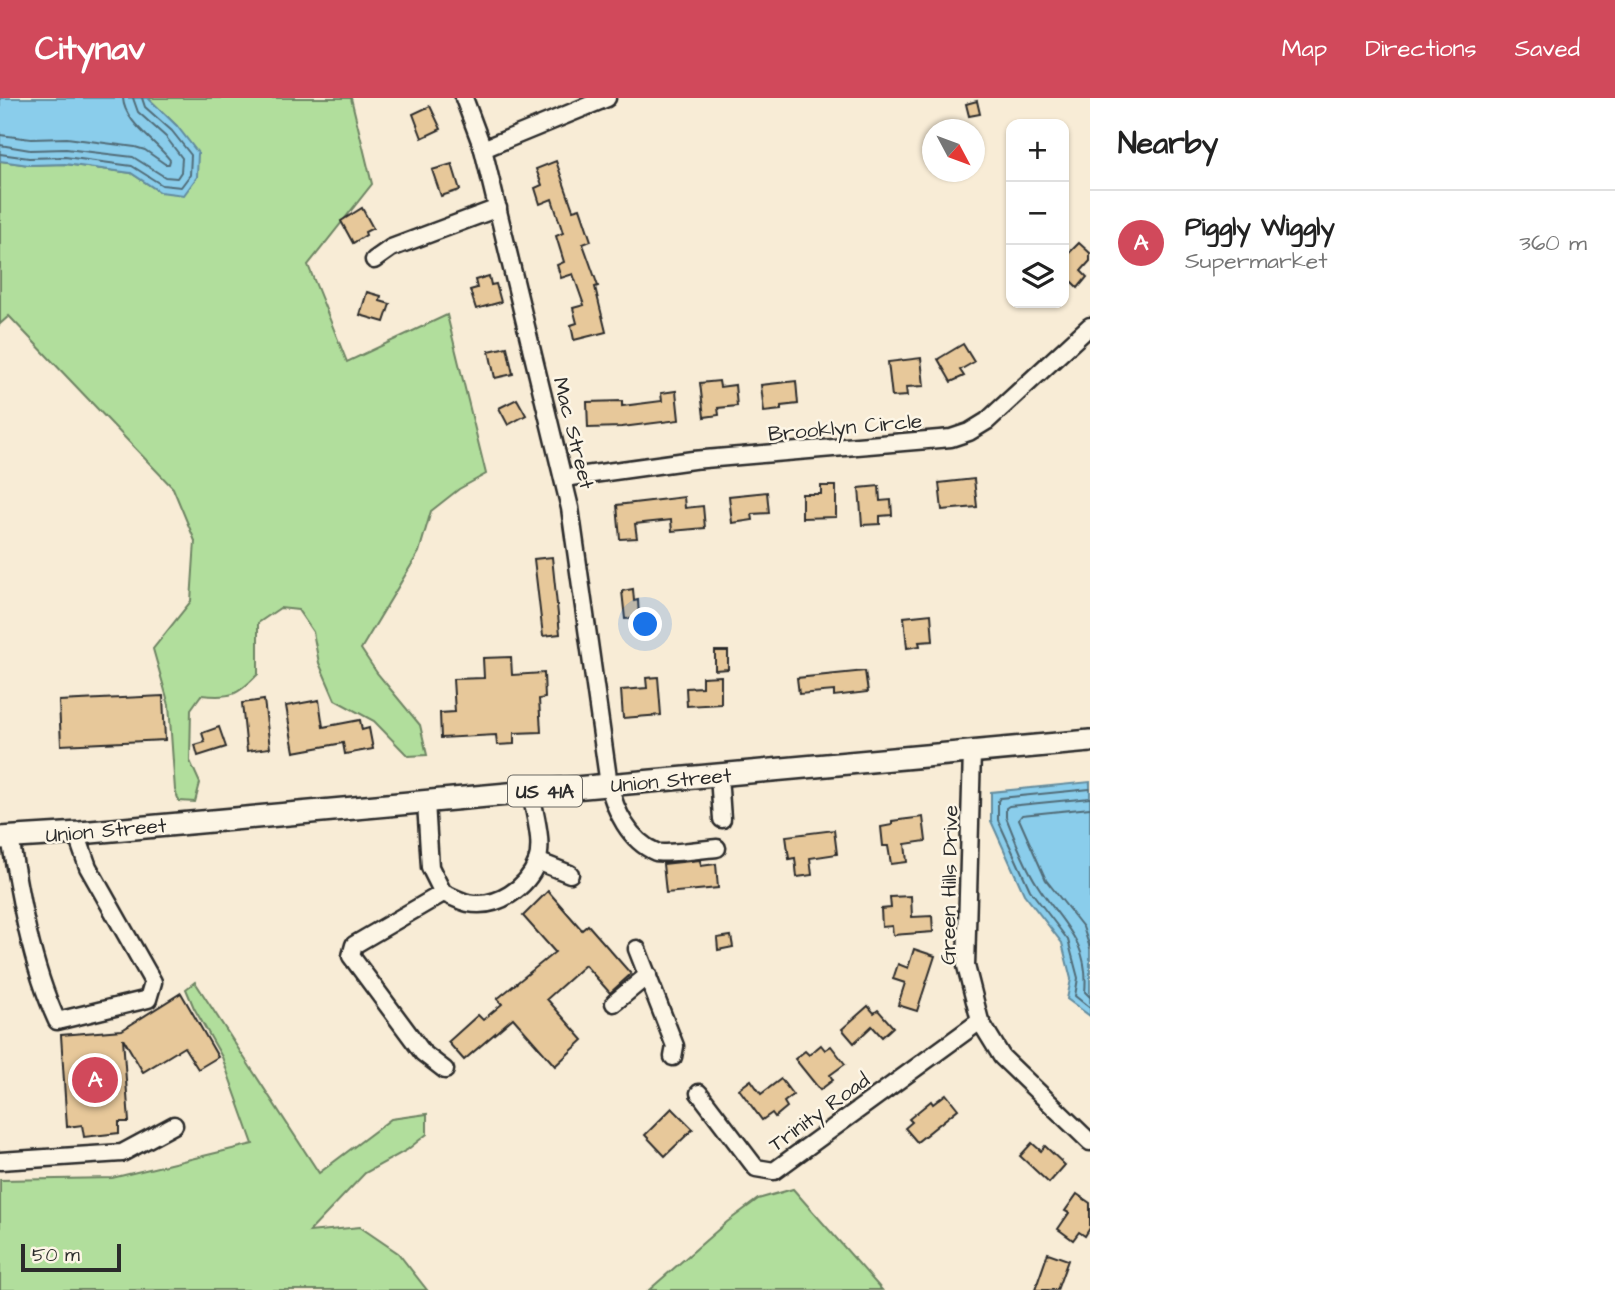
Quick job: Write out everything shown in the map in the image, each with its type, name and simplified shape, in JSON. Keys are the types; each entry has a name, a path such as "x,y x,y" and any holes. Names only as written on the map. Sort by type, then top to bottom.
{"main road":[{"name":"Union Street","path":"5,838 1090,741"}],"street":[{"name":"Mac Street","path":"464,98 483,149 564,478 609,785 615,809 635,836 657,852 717,848"},
{"path":"483,149 607,98"},
{"path":"374,260 391,248 498,208"},
{"name":"Brooklyn Circle","path":"564,478 693,460 951,438 969,432 987,421 1090,326"},
{"name":"Green Hills Drive","path":"972,752 966,966 980,1021 1002,1057 1090,1142"},
{"path":"719,775 722,819"},
{"path":"445,1070 423,1053 351,957 355,945 450,901 469,904 494,901 512,894 537,861 538,841 531,792"},
{"path":"426,802 430,867 450,901"},
{"path":"5,838 44,994 57,1021 148,999 153,982 88,867 76,833"},
{"path":"537,861 570,874"},
{"path":"637,949 675,1046 673,1057"},
{"path":"614,1003 648,975"},
{"name":"Trinity Road","path":"699,1093 756,1168 774,1171 980,1021"},
{"path":"0,1161 121,1153 174,1125"}],"green space":[{"path":"148,98 351,98 372,184 308,265 347,362 447,315 486,474 459,489 431,511 419,552 361,649 420,725 427,755 408,756 374,721 335,700 319,663 313,632 298,610 280,608 258,623 258,674 233,694 201,695 191,709 190,761 200,783 195,802 179,801 175,790 169,705 153,649 191,601 195,541 173,488 9,316 0,324 0,161 29,165 65,164 131,173 160,192 177,126"},
{"path":"195,982 319,1173 391,1119 427,1114 427,1134 407,1150 365,1173 309,1232 360,1227 398,1253 427,1290 0,1290 0,1180 112,1178 253,1144 222,1057 186,989"},
{"path":"793,1189 882,1290 649,1290 727,1222 758,1199"}],"water":[{"path":"0,98 148,98 177,126 198,153 197,177 184,195 160,192 131,173 65,164 29,165 0,161"},
{"path":"1090,782 1090,1016 1067,999 1071,979 1062,943 1024,894 991,821 991,792"}],"building":[{"path":"977,101 980,114 969,116 966,104"},
{"path":"430,106 441,129 422,138 413,114"},
{"path":"556,161 573,210 580,208 591,241 583,244 598,286 595,287 606,332 574,340 571,325 577,323 573,308 584,305 573,274 561,278 557,265 564,262 556,236 563,233 552,199 540,204 535,188 542,185 536,169"},
{"path":"452,164 460,190 441,196 432,170"},
{"path":"362,208 373,228 353,243 341,221"},
{"path":"1079,243 1090,253 1090,261 1081,271 1087,277 1078,288 1069,279 1069,253"},
{"path":"489,276 491,285 496,284 501,302 476,309 470,290 477,288 475,280"},
{"path":"367,292 381,296 380,301 390,304 384,322 360,315"},
{"path":"963,344 974,362 960,370 964,376 951,382 938,359"},
{"path":"507,347 513,374 495,378 489,351"},
{"path":"921,358 924,386 906,387 907,396 892,397 888,362"},
{"path":"719,381 720,387 735,385 737,406 718,408 719,415 704,417 700,383"},
{"path":"796,381 798,404 764,412 761,385"},
{"path":"676,391 679,420 588,428 587,402 622,401 622,406 662,401 661,393"},
{"path":"517,399 526,415 508,425 499,408"},
{"path":"974,479 977,507 942,510 939,483"},
{"path":"821,486 836,486 836,517 802,518 802,494 821,494"},
{"path":"879,486 880,501 891,500 892,515 880,516 880,524 862,525 859,488"},
{"path":"767,492 769,513 752,514 753,520 732,523 729,496"},
{"path":"684,497 685,508 703,506 705,528 672,531 671,520 635,524 637,538 620,539 617,505"},
{"path":"552,557 560,634 543,636 534,559"},
{"path":"633,589 634,601 638,600 639,618 625,619 622,591"},
{"path":"931,614 933,641 919,642 920,646 907,648 904,617"},
{"path":"715,651 728,651 728,669 715,670"},
{"path":"511,657 512,675 544,673 545,698 539,699 541,732 514,733 514,744 497,745 496,735 441,738 440,713 455,712 453,679 484,678 483,658"},
{"path":"865,671 868,692 834,696 834,691 799,694 797,678"},
{"path":"721,676 721,704 687,706 686,688 702,687 702,677"},
{"path":"658,677 661,715 623,718 621,690 647,688 646,678"},
{"path":"163,696 165,740 61,745 59,701"},
{"path":"264,700 270,748 247,751 242,703"},
{"path":"319,700 323,727 360,720 362,730 369,728 373,749 345,754 343,743 294,752 286,706"},
{"path":"219,727 226,747 198,756 195,745 205,742 202,733"},
{"path":"923,817 926,841 905,844 907,862 891,864 888,846 883,846 881,827 892,825 892,821"},
{"path":"834,830 837,854 810,858 812,875 797,877 795,858 789,859 786,836"},
{"path":"700,860 701,866 716,864 718,888 666,893 663,864"},
{"path":"548,891 582,930 588,925 631,974 610,993 585,965 547,999 583,1040 555,1066 513,1018 464,1060 448,1042 478,1015 483,1020 502,1004 497,999 555,952 523,916"},
{"path":"911,896 912,917 932,916 933,932 893,935 892,926 882,927 881,909 891,908 890,897"},
{"path":"731,936 733,947 718,950 717,938"},
{"path":"914,949 935,956 917,1011 898,1005 905,983 893,979 898,964 908,968"},
{"path":"181,993 218,1057 198,1069 184,1047 143,1072 123,1038 129,1122 119,1122 119,1133 84,1137 82,1125 67,1127 61,1035 122,1030"},
{"path":"868,1006 874,1013 878,1010 893,1027 882,1037 872,1026 854,1043 842,1029"},
{"path":"821,1045 825,1050 831,1046 845,1064 830,1075 833,1080 820,1090 795,1059 805,1051 809,1055"},
{"path":"781,1079 793,1095 784,1102 787,1107 775,1117 772,1113 762,1120 739,1089 751,1080 761,1094"},
{"path":"946,1094 958,1109 917,1142 905,1128 912,1122 909,1119 931,1101 933,1104"},
{"path":"672,1108 693,1129 665,1156 645,1135"},
{"path":"1032,1143 1041,1151 1045,1146 1065,1165 1049,1183 1020,1156"},
{"path":"1077,1194 1090,1203 1090,1228 1085,1236 1079,1232 1073,1240 1058,1229 1069,1213 1065,1211"},
{"path":"1048,1253 1068,1260 1057,1290 1035,1290"}],"place":[{"name":"Piggly Wiggly","path":"95,1080"}]}
